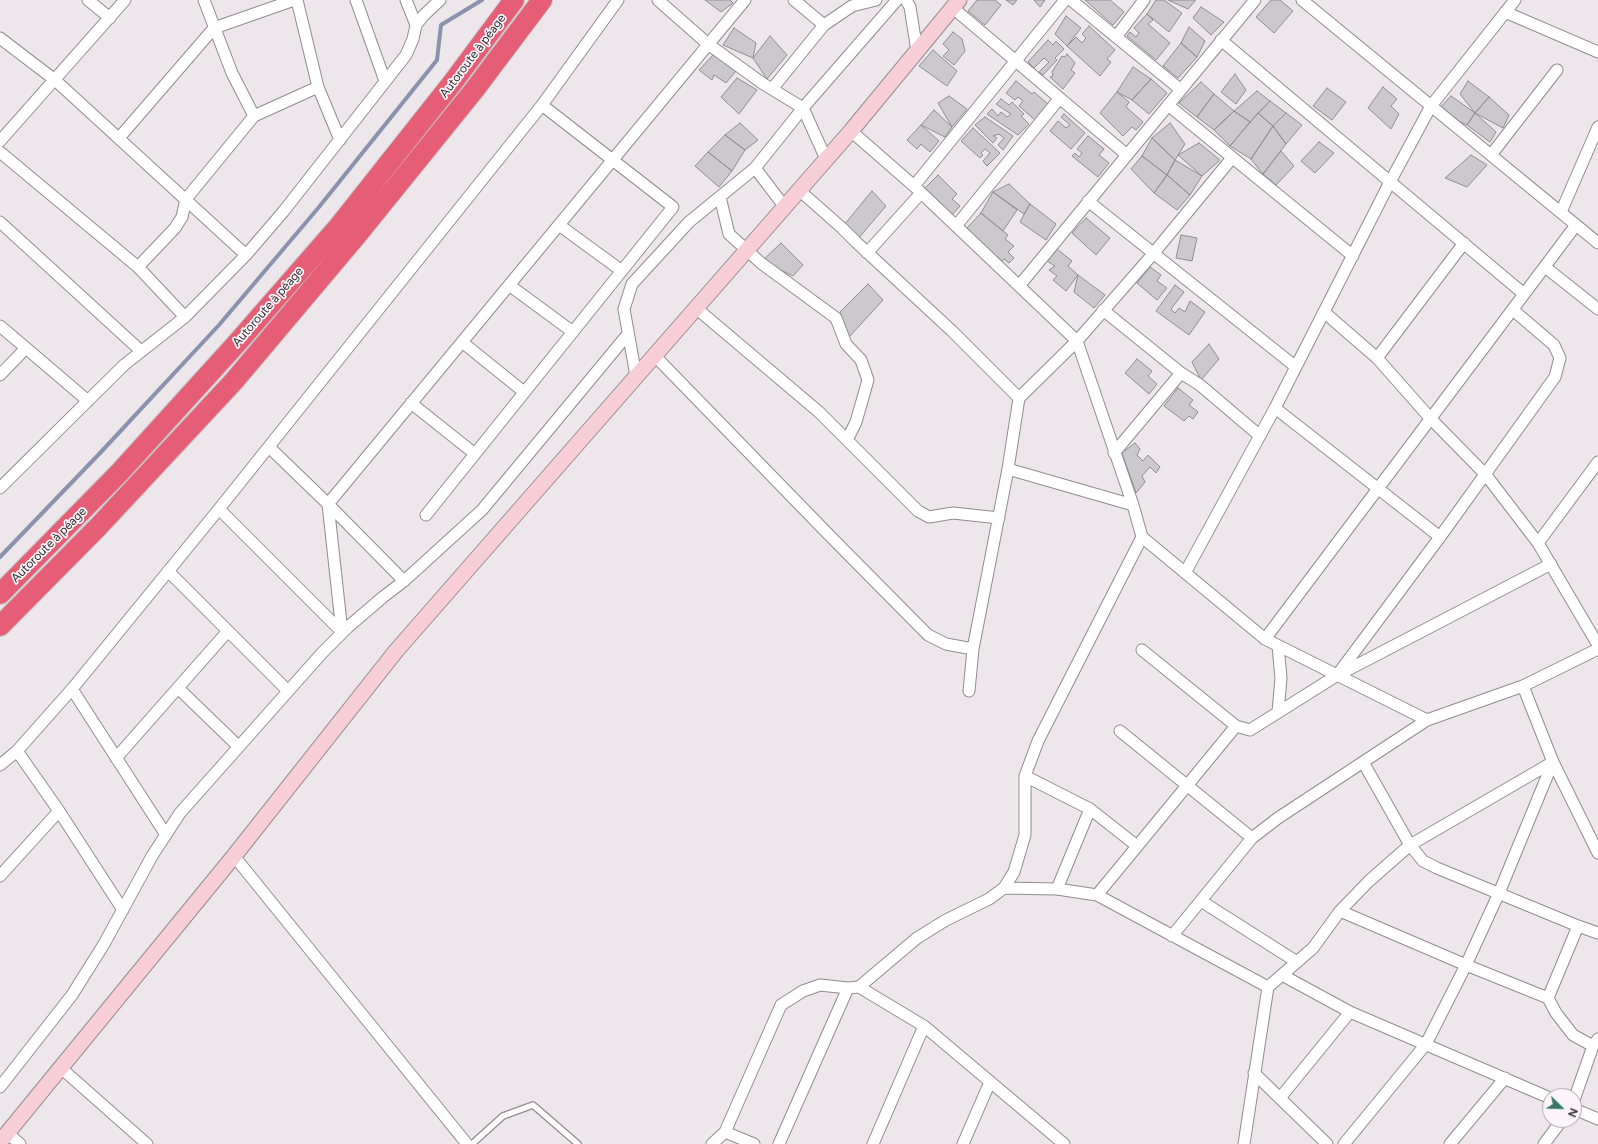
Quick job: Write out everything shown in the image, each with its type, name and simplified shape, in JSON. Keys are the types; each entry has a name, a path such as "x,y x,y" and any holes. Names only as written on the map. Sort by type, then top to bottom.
{"highway":[{"name":"Autoroute à péage","path":"0,594 120,472 237,343 339,226 454,82 514,0"},
{"path":"0,626 98,527 234,382 358,235 475,89 542,0"}],"street":[{"path":"88,0 110,18"},
{"path":"0,141 125,0"},
{"path":"204,0 232,73 254,116"},
{"path":"119,138 214,28 295,0 318,87 340,140"},
{"path":"356,0 385,82"},
{"path":"406,0 416,25"},
{"path":"0,488 124,365 184,317 246,255 283,212 406,55 413,39 416,25 440,0"},
{"path":"0,765 17,751 72,689 220,509 542,105 618,0"},
{"path":"658,0 708,44 772,89 803,108 826,159"},
{"path":"342,632 328,504 745,0"},
{"path":"794,0 824,25"},
{"path":"772,89 824,25 852,6 876,0"},
{"path":"636,376 624,309 632,284 688,222 755,168 803,108 897,0"},
{"path":"906,0 910,7 917,51"},
{"path":"867,252 918,190 1015,61 1065,0"},
{"path":"1071,0 1181,90"},
{"path":"1116,37 1144,0"},
{"path":"1019,286 1255,0"},
{"path":"1302,0 1598,243"},
{"path":"1185,573 1275,408 1390,182 1431,106 1515,0"},
{"path":"20,1144 3,1137 234,856 396,651 851,131 956,4 1015,61 1127,155"},
{"path":"1505,12 1598,52"},
{"path":"0,38 55,80 246,255"},
{"path":"1221,40 1524,294"},
{"path":"1490,155 1557,70"},
{"path":"138,266 175,228 182,217 186,199 254,116 318,87"},
{"path":"956,226 1059,99"},
{"path":"426,515 673,207 542,105"},
{"path":"1168,105 1353,256"},
{"path":"1561,212 1598,127"},
{"path":"851,131 918,190 1077,341 1133,505 1142,537 1265,639 1336,676 1427,720"},
{"path":"2,158 138,266 184,317"},
{"path":"969,691 973,648 999,518 1019,398 1077,341 1153,254 1232,158"},
{"path":"755,168 784,206"},
{"path":"799,190 952,331 1019,398"},
{"path":"720,197 729,234 761,263 836,318 846,344 862,360 868,380 856,422 847,440"},
{"path":"1088,202 1296,367"},
{"path":"0,222 141,351"},
{"path":"559,225 622,271"},
{"path":"1265,639 1576,225"},
{"path":"1377,358 1464,243"},
{"path":"1545,267 1598,309"},
{"path":"509,285 573,332"},
{"path":"696,308 819,412 918,511 929,516 953,513 999,518"},
{"path":"1103,310 1181,373 1200,384 1260,436"},
{"path":"1336,676 1486,475 1555,377 1560,358 1554,345 1513,310"},
{"path":"1324,312 1377,358 1430,419 1486,475 1538,543 1598,645"},
{"path":"0,326 88,401"},
{"path":"0,1087 72,995 104,944 152,856 180,812 342,632 383,597 404,582 482,510 628,334"},
{"path":"462,342 524,392"},
{"path":"0,375 26,348"},
{"path":"654,355 823,530 928,634 946,644 973,648"},
{"path":"1114,453 1181,373"},
{"path":"411,403 475,454"},
{"path":"1275,408 1440,537"},
{"path":"268,448 328,504 404,582"},
{"path":"1538,543 1597,467"},
{"path":"1008,469 1133,505"},
{"path":"220,509 342,632"},
{"path":"779,1144 853,987 917,938 946,920 989,899 1004,888 1014,872 1025,835 1025,776 1038,741 1142,537"},
{"path":"1142,650 1236,726 1250,730 1336,676 1551,564"},
{"path":"168,572 288,691"},
{"path":"116,758 228,631"},
{"path":"1278,646 1281,678 1278,712"},
{"path":"1172,936 1252,838 1278,818 1427,720 1523,686 1598,649"},
{"path":"1523,686 1553,762 1598,852"},
{"path":"178,688 238,746"},
{"path":"72,689 166,835"},
{"path":"1097,895 1236,726"},
{"path":"1120,731 1252,838"},
{"path":"17,751 59,811 123,910"},
{"path":"1363,762 1410,845 1423,860 1436,868 1598,933"},
{"path":"1244,1144 1268,987 1313,948 1340,911 1369,881 1410,845 1553,762"},
{"path":"1344,1144 1426,1044 1466,965 1499,892 1553,762"},
{"path":"1025,776 1090,809 1137,846"},
{"path":"1057,889 1090,809"},
{"path":"0,876 59,811"},
{"path":"234,856 467,1144"},
{"path":"1004,888 1057,889 1097,895 1268,987"},
{"path":"1201,901 1297,962"},
{"path":"1340,911 1548,998 1556,1013 1573,1035 1595,1042 1578,1088"},
{"path":"1548,998 1578,926"},
{"path":"1282,975 1350,1012 1542,1094"},
{"path":"712,1144 725,1132 782,1005 803,991 820,985 853,987 924,1026 990,1082 1050,1139 1064,1144"},
{"path":"1280,1098 1350,1012"},
{"path":"873,1144 924,1026"},
{"path":"60,1068 147,1144"},
{"path":"1254,1073 1328,1144"},
{"path":"1450,1144 1505,1078"},
{"path":"963,1144 990,1082"},
{"path":"1582,1112 1598,1119"},
{"path":"1544,1144 1556,1128"},
{"path":"725,1132 754,1144"}],"lane":[{"path":"472,1144 503,1116 533,1105 578,1144"}],"building":[{"path":"705,0 730,0 733,3 721,12"},
{"path":"977,0 995,0 1001,5 985,25 968,11"},
{"path":"1006,0 1017,0 1013,5"},
{"path":"1034,0 1045,0 1040,7"},
{"path":"1085,0 1110,0 1124,12 1113,25"},
{"path":"1156,0 1164,0 1182,13 1169,32 1147,14"},
{"path":"1168,0 1195,0 1195,1 1188,9"},
{"path":"1271,0 1280,0 1293,11 1274,33 1256,17"},
{"path":"1201,7 1224,22 1211,35 1193,18"},
{"path":"1147,14 1153,20 1148,24 1170,43 1156,60 1127,36 1130,32 1136,37 1139,33 1134,28"},
{"path":"1066,16 1081,28 1067,46 1055,34"},
{"path":"1089,26 1115,50 1107,59 1111,62 1100,76 1067,46 1076,37 1082,43 1086,38 1082,34"},
{"path":"1189,27 1205,41 1197,57 1181,43"},
{"path":"734,28 756,43 753,58 723,45"},
{"path":"953,32 962,39 965,51 954,65 943,56 949,50 943,44"},
{"path":"770,36 787,55 767,79 753,58"},
{"path":"1048,40 1053,45 1056,41 1064,49 1055,58 1057,60 1043,75 1039,72 1049,62 1044,58 1034,68 1028,62"},
{"path":"1181,43 1197,57 1178,78 1163,66"},
{"path":"933,50 957,71 947,86 919,66"},
{"path":"714,54 736,71 726,83 714,75 712,80 699,70"},
{"path":"1067,54 1075,63 1071,70 1075,73 1063,89 1050,77 1053,76 1052,72 1062,56 1065,57"},
{"path":"1133,67 1151,79 1132,100 1117,92"},
{"path":"1235,74 1246,90 1236,104 1221,92"},
{"path":"737,78 757,90 739,114 721,97"},
{"path":"1151,79 1167,93 1149,114 1132,100"},
{"path":"1016,81 1032,94 1034,92 1048,104 1035,120 1019,106 1023,101 1018,97 1015,100 1006,93"},
{"path":"1468,81 1489,97 1475,113 1460,94"},
{"path":"1201,82 1214,94 1197,117 1179,103"},
{"path":"1383,87 1397,99 1391,106 1399,114 1391,129 1368,108"},
{"path":"1327,88 1346,102 1332,120 1313,106"},
{"path":"1257,91 1270,101 1250,122 1234,111"},
{"path":"1117,92 1129,102 1126,107 1143,122 1136,130 1132,127 1123,136 1100,113"},
{"path":"1214,94 1234,111 1214,130 1197,117"},
{"path":"949,96 967,109 952,127 938,103"},
{"path":"1451,96 1475,113 1467,125 1437,111"},
{"path":"1489,97 1509,115 1503,128 1475,113"},
{"path":"1001,99 1009,105 1012,102 1024,114 1021,116 1029,124 1018,135 987,114 992,109 998,116 1001,112 1007,117 1011,114 996,104"},
{"path":"1270,101 1286,113 1273,126 1258,113"},
{"path":"934,110 952,127 945,137 921,125"},
{"path":"1234,111 1250,122 1230,146 1214,130"},
{"path":"1258,113 1273,126 1251,159 1230,146"},
{"path":"1286,113 1302,125 1286,144 1273,126"},
{"path":"1475,113 1496,132 1490,142 1467,125"},
{"path":"1064,114 1085,133 1071,149 1050,131 1058,121 1066,128 1070,125 1061,117"},
{"path":"985,117 1013,136 1003,150 998,145 1004,138 999,134 993,136 997,138 993,143 975,125"},
{"path":"740,123 758,140 745,150 725,135"},
{"path":"1170,123 1185,144 1175,160 1152,138"},
{"path":"921,125 939,141 930,152 921,144 917,149 907,140"},
{"path":"1273,126 1286,144 1263,174 1251,159"},
{"path":"973,128 1000,153 987,166 983,161 990,153 985,149 981,153 983,155 980,158 961,141"},
{"path":"725,135 745,150 732,171 708,152"},
{"path":"1088,136 1104,149 1099,155 1109,163 1098,177 1072,156 1075,153 1079,157 1082,153 1077,149"},
{"path":"1152,138 1175,160 1167,175 1142,156"},
{"path":"1319,142 1334,153 1315,173 1301,161"},
{"path":"1199,143 1220,160 1202,176 1178,155"},
{"path":"1281,151 1294,166 1276,185 1263,174"},
{"path":"708,152 732,171 719,187 695,166"},
{"path":"1471,155 1487,165 1467,187 1445,178"},
{"path":"1142,156 1167,175 1154,193 1131,169"},
{"path":"1175,160 1202,176 1190,195 1167,175"},
{"path":"938,175 957,194 952,199 960,206 951,216 924,189"},
{"path":"1167,175 1190,195 1177,210 1154,193"},
{"path":"1009,184 1030,204 1024,214 993,192"},
{"path":"872,191 886,206 857,240 844,225"},
{"path":"993,192 1017,210 1003,231 981,213"},
{"path":"1030,204 1056,224 1046,240 1020,222"},
{"path":"981,213 1008,235 1005,239 1014,246 1008,252 1014,258 1009,263 1004,259 1000,264 965,230"},
{"path":"1086,218 1110,238 1096,255 1072,233"},
{"path":"1181,235 1197,238 1192,261 1176,258"},
{"path":"781,243 803,265 793,276 762,261"},
{"path":"1057,249 1072,261 1068,266 1078,275 1066,291 1053,280 1057,276 1049,270 1055,266 1047,261"},
{"path":"1150,267 1161,275 1157,281 1167,288 1157,300 1137,283"},
{"path":"1078,275 1105,295 1094,308 1074,292"},
{"path":"868,284 883,300 849,337 840,312"},
{"path":"1175,285 1184,292 1171,309 1175,313 1179,308 1185,312 1190,301 1205,312 1189,335 1156,311"},
{"path":"1209,344 1219,359 1201,380 1192,362"},
{"path":"1137,359 1152,371 1148,376 1157,384 1149,394 1125,373"},
{"path":"1178,388 1193,400 1189,405 1198,412 1193,419 1189,416 1184,421 1164,406"},
{"path":"1135,443 1140,449 1137,455 1143,461 1148,455 1160,467 1156,473 1150,467 1142,476 1145,482 1136,493 1122,453"}],"waterway":[{"path":"0,557 101,452 219,325 319,207 437,60 441,25 482,0"}]}
